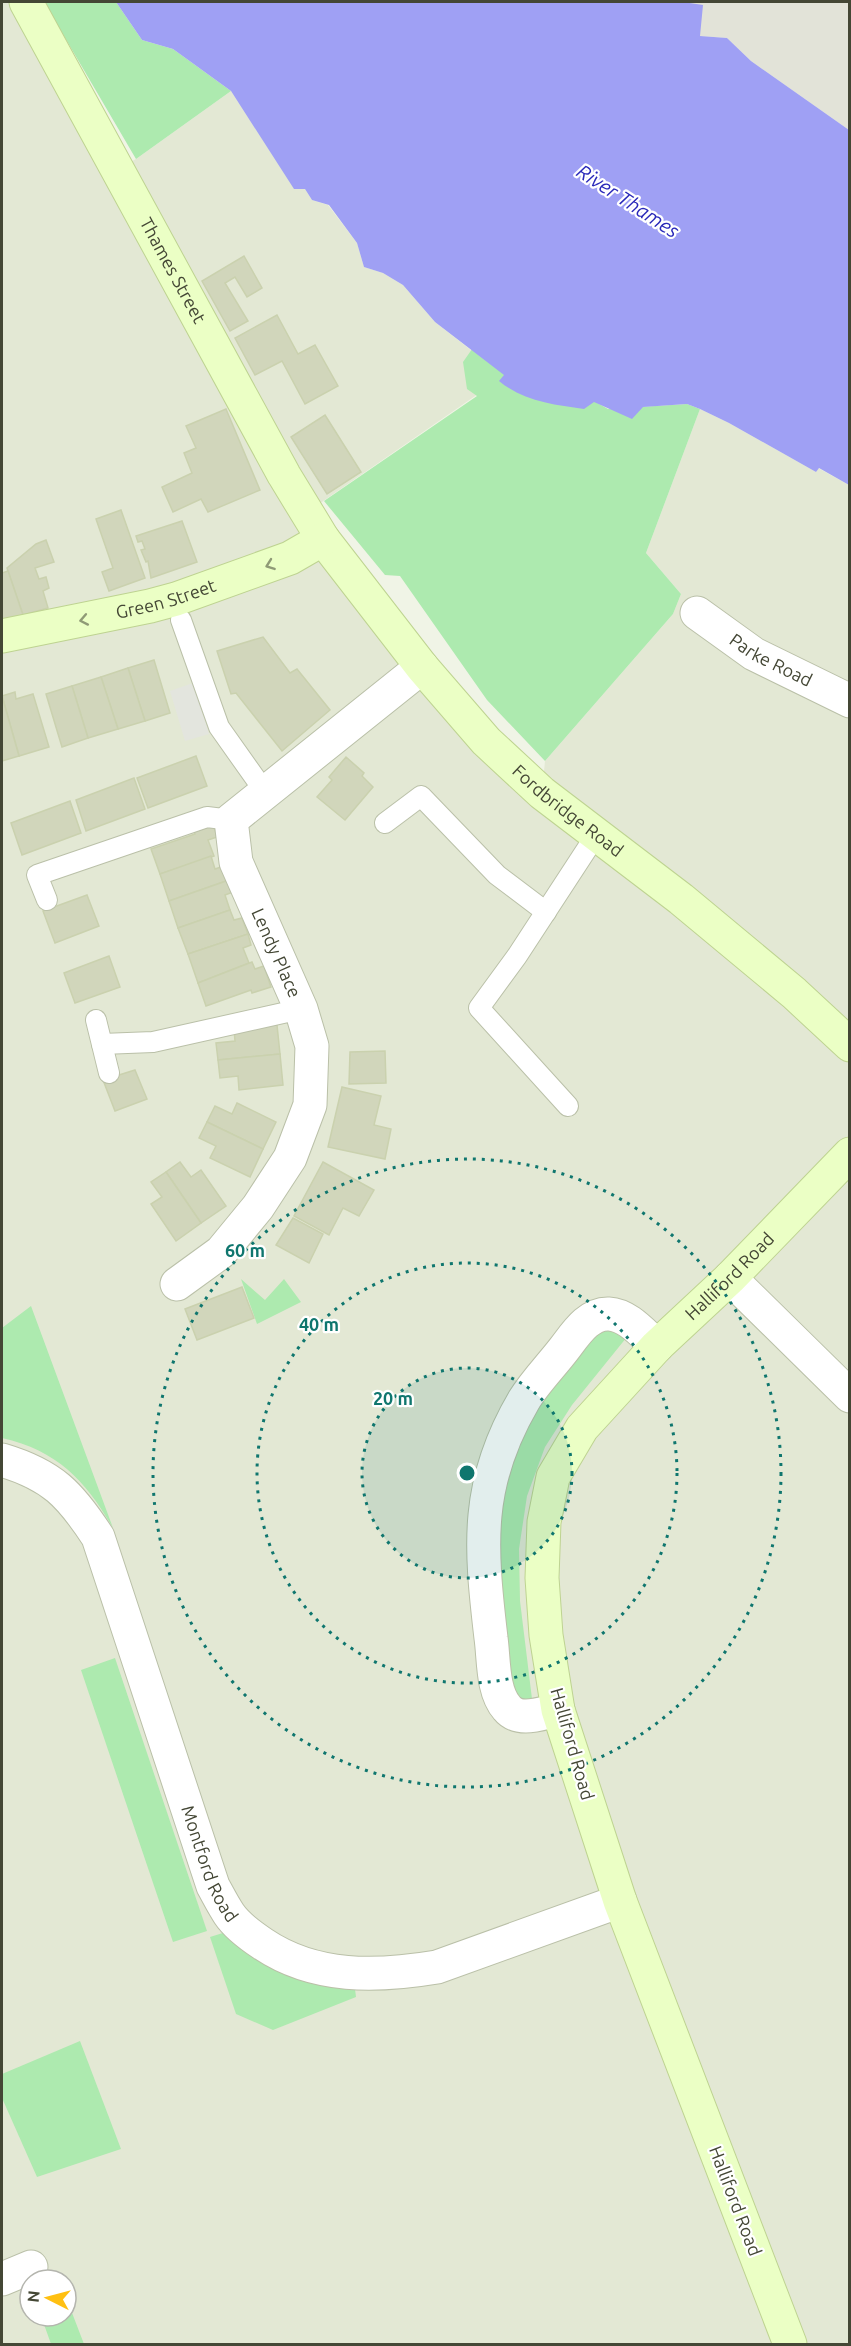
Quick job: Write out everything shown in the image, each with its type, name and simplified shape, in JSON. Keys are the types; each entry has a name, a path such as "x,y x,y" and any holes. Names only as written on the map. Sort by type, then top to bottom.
{"street":[{"name":"Thames Street","path":"26,2 284,475 323,539"},
{"name":"Green Street","path":"2,636 176,599 290,558 323,539"},
{"name":"Fordbridge Road","path":"323,539 422,667 486,741 542,793 690,906 794,993 849,1045"},
{"name":"Parke Road","path":"697,613 754,654 849,701"},
{"path":"231,820 422,667"},
{"name":"Lendy Place","path":"177,1284 221,1252 258,1207 291,1158 310,1105 312,1046 301,1009 236,862 231,820"},
{"name":"Halliford Road","path":"790,2344 620,1901 558,1710 546,1635 542,1578 544,1522 554,1477 582,1428 657,1346 730,1278 849,1154"},
{"path":"730,1278 849,1396"},
{"path":"558,1710 521,1717 507,1709 498,1693 482,1540 487,1490 503,1441 525,1398 588,1320 606,1314 624,1317 657,1346"},
{"name":"Montford Road","path":"2,1460 23,1466 44,1476 64,1492 98,1537 213,1886 230,1916 251,1936 279,1955 309,1967 341,1973 405,1972 437,1967 620,1901"},
{"path":"2,2279 32,2267"}],"lane":[{"path":"181,620 219,727 265,792"},
{"path":"385,823 421,796 497,875 546,912"},
{"path":"47,900 37,875 207,817 231,820"},
{"path":"568,1106 478,1008 517,956 596,835"},
{"path":"102,1044 153,1042 301,1009"},
{"path":"96,1020 110,1073"}],"shaded area":[{"path":"2,2 26,2 118,169 136,159 231,91 294,188 305,189 312,200 328,205 357,243 364,267 383,273 403,285 435,322 504,376 306,513 542,792 545,761 673,614 681,594 646,553 700,409 816,472 818,468 849,485 850,2344 2,2344"},
{"path":"683,2 849,2 849,130 751,61 727,38 700,36"},
{"path":"193,683 209,734 185,741 170,691"}],"green space":[{"path":"44,2 116,2 142,40 173,49 231,91 136,159"},
{"path":"491,322 594,401 608,409 687,404 700,409 646,553 681,594 673,614 545,761 487,700 400,576 385,575 324,501 477,396 467,389 463,362"},
{"path":"241,1279 265,1300 284,1279 301,1302 257,1324"},
{"path":"31,1306 113,1528 92,1496 68,1470 39,1451 2,1438 2,1328"},
{"path":"587,1320 635,1327 572,1405 545,1447 527,1496 519,1549 520,1601 532,1699 521,1717 486,1592 487,1490"},
{"path":"115,1658 207,1931 173,1942 81,1670"},
{"path":"242,1927 353,1973 356,1997 273,2030 236,2014 210,1937"},
{"path":"80,2041 121,2149 37,2177 2,2098 2,2074"},
{"path":"45,2328 78,2328 84,2344 51,2344"}],"water":[{"name":"River Thames","path":"116,2 683,2 703,5 700,36 727,38 751,61 849,130 849,485 819,468 816,472 729,423 687,404 643,407 632,419 594,402 584,409 561,406 529,398 508,388 499,381 504,375 435,322 403,285 383,273 364,267 357,243 329,205 312,200 305,189 294,189 231,91 173,49 142,40"}],"building":[{"path":"244,256 262,288 247,297 235,277 225,283 248,321 230,331 202,281"},
{"path":"277,315 298,354 315,345 338,386 305,404 282,361 255,375 235,338"},
{"path":"226,409 260,490 208,512 201,499 173,512 162,487 192,473 184,453 196,448 186,426"},
{"path":"325,415 361,472 327,494 291,437"},
{"path":"121,510 145,578 109,591 102,572 113,568 96,519"},
{"path":"182,521 197,562 151,578 148,561 146,562 141,550 145,549 142,541 138,542 136,536"},
{"path":"46,540 54,562 35,568 39,579 46,577 49,588 43,591 48,608 23,615 7,568 36,544"},
{"path":"8,571 23,615 2,621 2,573"},
{"path":"263,637 290,673 297,669 330,710 282,751 236,693 231,694 217,651"},
{"path":"154,660 170,713 145,721 128,668"},
{"path":"128,668 145,721 118,729 101,677"},
{"path":"101,677 118,729 88,738 72,686"},
{"path":"72,686 88,738 62,747 46,694"},
{"path":"15,692 16,699 33,694 49,747 19,756 2,696"},
{"path":"2,696 19,756 2,761"},
{"path":"196,756 207,786 148,808 137,778"},
{"path":"346,757 364,773 362,776 373,787 345,820 317,797 332,780 329,777"},
{"path":"134,778 145,809 86,831 76,800"},
{"path":"70,801 81,833 22,855 11,823"},
{"path":"212,821 217,837 208,840 214,856 160,874 151,849 195,834 193,828"},
{"path":"211,856 215,869 224,866 229,880 169,901 160,874"},
{"path":"229,880 233,892 225,895 230,910 178,928 169,901"},
{"path":"87,895 99,926 55,943 43,911"},
{"path":"230,910 234,920 242,918 248,934 188,954 178,928"},
{"path":"248,934 251,945 243,948 249,963 198,983 188,954"},
{"path":"109,956 120,987 75,1003 64,973"},
{"path":"252,962 255,969 264,966 271,987 252,993 251,990 206,1006 198,983"},
{"path":"277,1025 280,1054 218,1060 216,1043 235,1041 234,1029"},
{"path":"385,1051 386,1083 349,1084 350,1052"},
{"path":"280,1054 283,1085 239,1090 238,1076 220,1078 218,1060"},
{"path":"135,1070 147,1099 115,1111 103,1080"},
{"path":"342,1087 381,1096 374,1125 391,1129 385,1159 328,1147"},
{"path":"237,1103 276,1122 263,1149 207,1122 215,1106 232,1114"},
{"path":"207,1122 263,1149 250,1177 210,1158 216,1146 199,1138"},
{"path":"180,1162 191,1177 201,1170 226,1206 201,1223 166,1172"},
{"path":"323,1162 374,1190 359,1216 343,1208 329,1235 294,1216"},
{"path":"166,1172 201,1223 176,1241 151,1204 162,1197 151,1182"},
{"path":"293,1218 323,1234 309,1263 276,1245"},
{"path":"242,1287 254,1318 197,1340 185,1309"}]}
